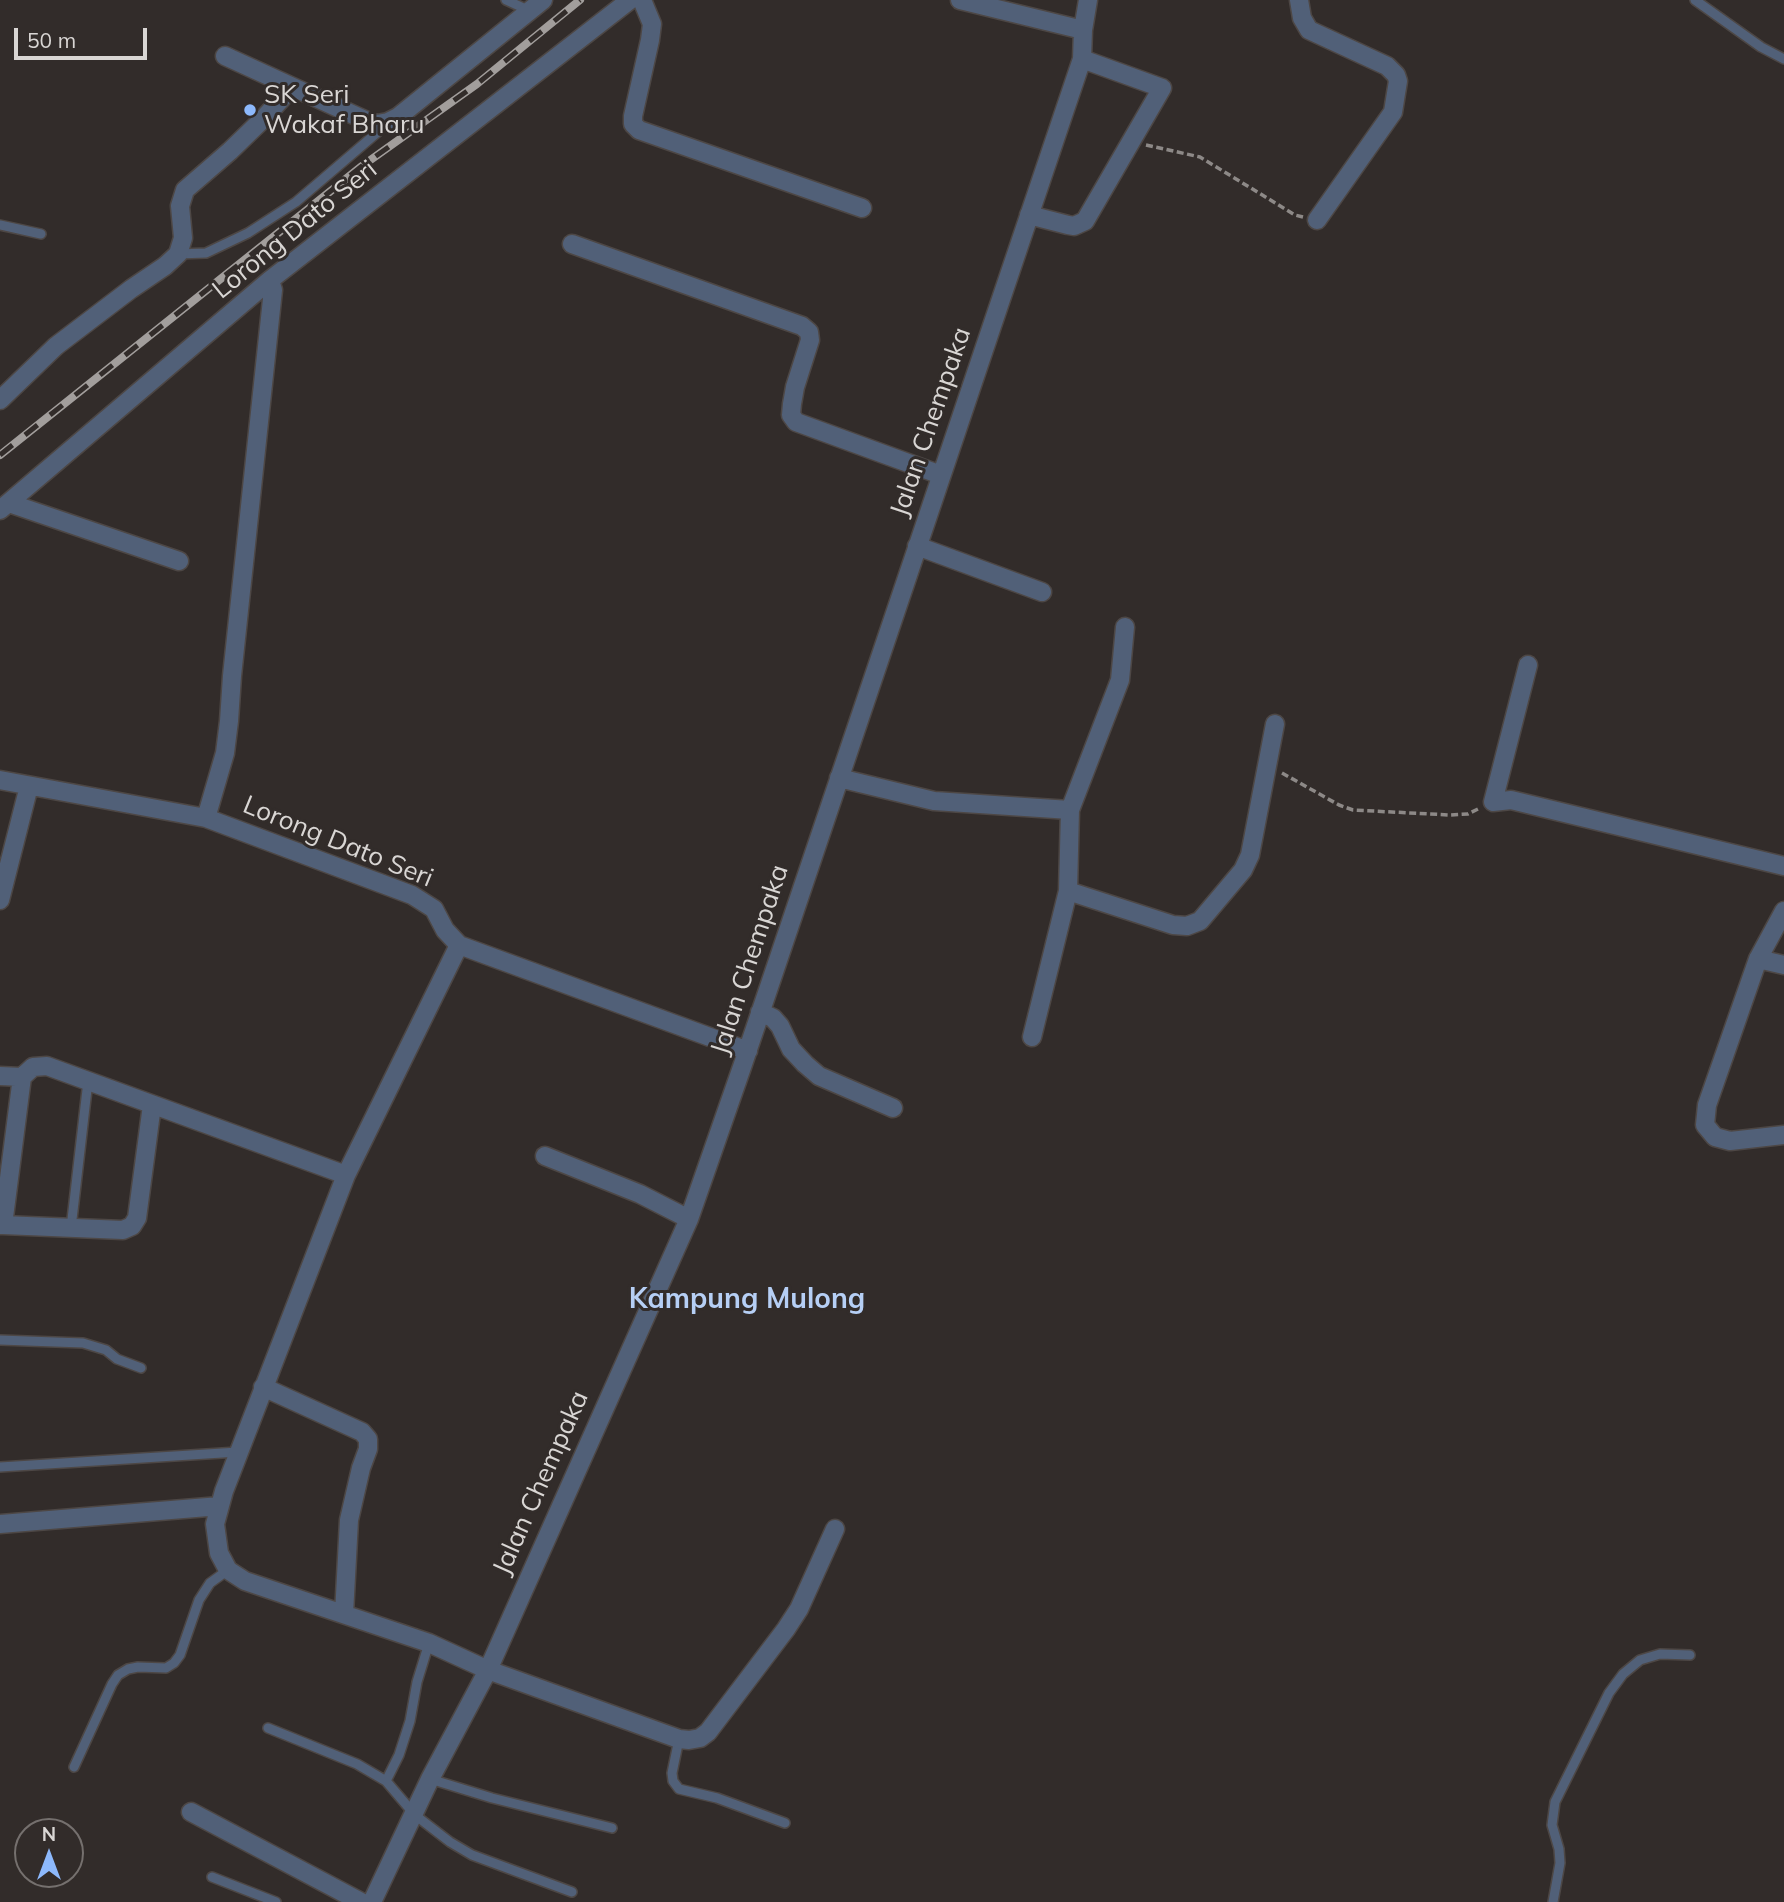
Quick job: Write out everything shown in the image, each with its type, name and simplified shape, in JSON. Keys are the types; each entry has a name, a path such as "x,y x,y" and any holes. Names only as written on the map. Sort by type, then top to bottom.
{"street":[{"name":"Lorong Dato Seri","path":"5,506 271,280 630,0"},
{"path":"642,0 652,24 633,116 633,124 639,130 862,208"},
{"path":"960,0 1083,30"},
{"name":"Jalan Chempaka","path":"372,1902 430,1779 488,1670 689,1219 1082,59 1088,0"},
{"path":"1299,0 1303,23 1309,30 1387,66 1398,81 1393,112 1317,220"},
{"path":"225,56 377,124 398,117 537,5"},
{"path":"1029,215 1068,225 1085,221 1162,88 1082,59"},
{"path":"0,400 56,346 178,254 183,239 180,206 185,190 256,127 292,87"},
{"path":"572,244 802,326 809,332 810,340 792,404 792,415 796,422 941,475"},
{"path":"206,818 225,753 229,721 273,290 271,280"},
{"path":"5,506 179,561"},
{"path":"917,546 1042,592"},
{"path":"1032,1037 1068,891 1070,810 1120,680 1125,627"},
{"path":"1528,665 1493,802 1511,800 1784,866"},
{"path":"1068,891 1173,925 1187,926 1200,921 1243,870 1250,855 1275,724"},
{"path":"839,778 934,801 1070,810"},
{"name":"Lorong Dato Seri","path":"0,780 206,818 412,894 435,909 445,930 459,945"},
{"path":"0,900 29,786"},
{"path":"1784,911 1758,959 1707,1105 1705,1125 1715,1137 1730,1142 1784,1135"},
{"path":"748,1051 459,945 346,1175 238,1452 215,1524 219,1553 228,1570 245,1581 429,1643 488,1670 679,1739 689,1740 700,1738 708,1731 786,1629 799,1609 835,1529"},
{"path":"1758,959 1784,965"},
{"path":"760,1012 774,1018 792,1049 819,1076 893,1108"},
{"path":"152,1105 135,1223 128,1229 2,1225 22,1077 33,1067 47,1066 346,1175"},
{"path":"0,1076 22,1077"},
{"path":"545,1156 640,1194 689,1219"},
{"path":"263,1387 362,1432 368,1439 368,1450 361,1468 349,1521 344,1614"},
{"path":"0,1524 220,1506"},
{"path":"191,1812 361,1902"}],"lane":[{"path":"506,0 537,5"},
{"path":"1695,0 1761,47 1784,59"},
{"path":"178,254 206,253 248,233 296,202 388,122"},
{"path":"0,225 41,234"},
{"path":"71,1228 88,1081"},
{"path":"0,1340 83,1343 106,1350 117,1359 141,1368"},
{"path":"0,1467 238,1452"},
{"path":"74,1767 118,1675 128,1669 166,1668 174,1663 180,1655 199,1600 210,1583 228,1570"},
{"path":"386,1781 410,1721 417,1682 429,1643"},
{"path":"1553,1902 1560,1863 1552,1825 1555,1802 1609,1693 1623,1674 1640,1660 1660,1654 1690,1655"},
{"path":"268,1728 357,1764 386,1781 415,1815 472,1855 572,1892"},
{"path":"679,1739 672,1773 673,1781 679,1789 717,1798 785,1823"},
{"path":"430,1779 492,1798 612,1828"},
{"path":"212,1877 276,1902"}],"path":[{"path":"1130,142 1200,157 1295,215 1317,220"},
{"path":"1267,769 1283,773 1339,806 1353,810 1468,814 1493,802"}],"railway":[{"path":"0,455 362,166 477,84 580,0"}],"place":[{"name":"SK Seri Wakaf Bharu","path":"250,110"}],"district":[{"name":"Kampung Mulong","path":"747,1300"}]}
